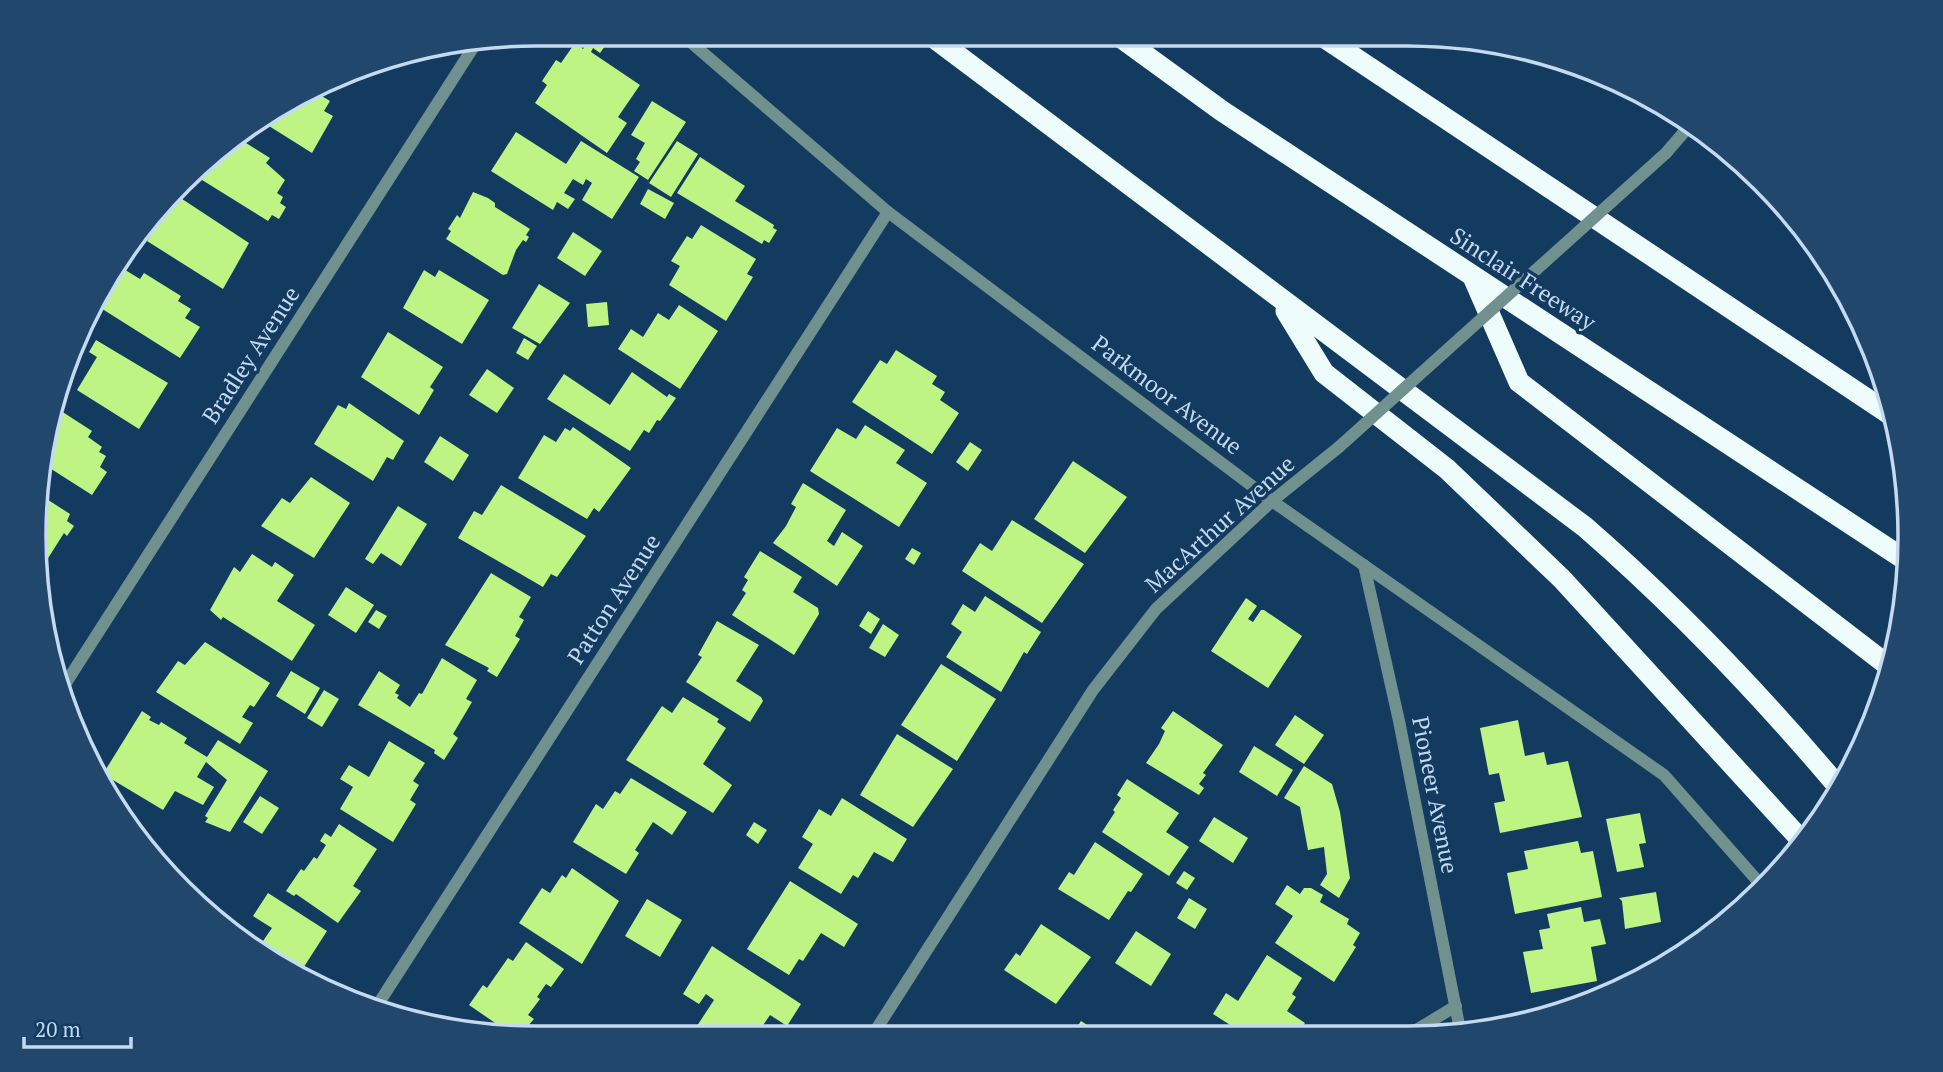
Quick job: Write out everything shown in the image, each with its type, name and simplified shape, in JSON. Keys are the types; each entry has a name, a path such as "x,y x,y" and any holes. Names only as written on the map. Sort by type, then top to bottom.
{"highway":[{"path":"945,46 1279,300 1585,527 1643,578 1724,657 1832,780"},
{"name":"Sinclair Freeway","path":"1133,46 1222,111 1474,279 1897,554"},
{"path":"1337,46 1881,408"},
{"path":"1474,279 1520,382 1882,661"},
{"path":"1279,300 1324,373 1447,469 1562,579 1796,835"}],"street":[{"name":"Parkmoor Avenue","path":"695,46 888,212 1272,500 1664,775 1757,880"},
{"name":"Bradley Avenue","path":"68,680 471,50"},
{"name":"MacArthur Avenue","path":"879,1026 1093,690 1156,609 1272,500 1339,447 1666,153 1685,131"},
{"name":"Patton Avenue","path":"380,1001 888,212"},
{"name":"Pioneer Avenue","path":"1364,565 1399,721 1459,1023"},
{"path":"1424,1025 1456,1006"}],"building":[{"path":"573,46 583,49 585,46 605,46 600,53 593,48 591,52 640,85 618,117 627,123 607,153 535,103 547,85 542,81 556,60 561,63"},
{"path":"321,95 330,101 324,111 333,116 312,153 268,125"},
{"path":"652,101 686,122 648,180 634,171 640,162 636,159 645,143 631,135"},
{"path":"516,132 566,164 581,141 639,177 612,219 582,200 592,183 586,179 583,185 573,179 564,193 575,199 568,209 557,202 553,210 491,171"},
{"path":"677,141 698,154 671,197 649,183"},
{"path":"244,142 270,158 266,163 285,180 277,193 283,197 280,203 286,207 279,219 272,215 268,221 200,179"},
{"path":"700,157 745,186 735,201 774,225 773,228 777,230 769,243 764,240 762,244 677,193"},
{"path":"648,189 674,203 665,219 640,204"},
{"path":"473,192 488,198 495,203 495,207 530,229 526,242 523,240 516,250 507,274 503,275 446,239 451,231 448,229 457,215 460,218"},
{"path":"181,198 249,243 223,289 147,241"},
{"path":"701,225 756,259 747,274 753,277 726,321 669,285 680,266 671,261 687,236 692,239"},
{"path":"573,232 602,251 585,276 557,258"},
{"path":"124,269 140,279 144,273 181,296 178,301 191,309 185,318 200,327 180,358 102,309"},
{"path":"424,270 435,277 439,270 489,300 462,344 403,308"},
{"path":"539,284 570,303 540,344 512,328"},
{"path":"607,302 609,325 588,327 586,304"},
{"path":"679,305 718,331 680,389 618,349 631,329 643,337 658,313 669,320"},
{"path":"388,332 443,367 430,387 434,390 419,415 361,377"},
{"path":"524,338 537,346 528,360 516,353"},
{"path":"96,340 168,383 139,429 77,390 97,357 89,352"},
{"path":"896,350 937,376 932,384 945,392 940,400 959,413 932,454 852,402 880,360 887,364"},
{"path":"487,369 514,388 497,413 469,395"},
{"path":"632,372 667,397 669,394 676,398 649,433 644,430 630,451 547,399 564,374 610,405"},
{"path":"349,403 404,441 393,460 387,457 373,481 314,444 338,405 346,409"},
{"path":"61,411 92,431 88,437 102,447 99,452 106,456 100,467 107,472 92,495 51,469"},
{"path":"865,425 905,450 896,463 927,483 899,527 810,471 837,428 856,439"},
{"path":"573,427 631,468 599,512 594,508 587,519 518,478 544,435 556,442 565,428 570,431"},
{"path":"440,436 469,455 453,481 424,462"},
{"path":"970,442 982,450 968,471 956,462"},
{"path":"1073,461 1127,497 1085,553 1034,519"},
{"path":"311,477 350,503 314,558 261,526 282,498 290,503"},
{"path":"803,483 846,510 827,541 834,546 842,532 863,546 837,586 773,543 796,507 791,504"},
{"path":"501,485 586,536 557,577 551,574 543,587 458,538 474,511 482,515"},
{"path":"47,499 70,514 67,521 74,526 67,536 64,533 47,560"},
{"path":"398,506 427,524 401,566 381,553 373,564 365,559"},
{"path":"1012,520 1084,564 1042,623 962,571 980,543 992,551"},
{"path":"912,548 921,553 914,565 905,559"},
{"path":"760,551 802,577 793,592 818,608 819,614 794,655 732,615 746,593 742,590 748,580 744,577"},
{"path":"252,554 272,567 275,562 294,575 277,601 315,625 292,661 223,617 221,620 210,610 234,567 240,572"},
{"path":"491,573 531,597 519,617 524,620 515,636 520,639 497,677 487,671 489,668 445,645"},
{"path":"346,587 374,605 356,633 328,615"},
{"path":"985,596 1041,632 1027,654 1024,652 1001,692 946,657 962,632 951,624 963,604 975,612"},
{"path":"1246,598 1257,606 1248,619 1253,622 1261,610 1264,610 1302,636 1268,688 1211,651"},
{"path":"376,610 387,616 379,629 368,622"},
{"path":"868,611 880,619 871,634 859,626"},
{"path":"717,621 759,645 736,681 763,701 750,722 686,682 702,657 698,655"},
{"path":"883,624 899,635 885,657 869,648"},
{"path":"205,642 270,683 254,707 250,705 242,717 253,723 240,744 156,692 178,661 185,665"},
{"path":"442,658 477,680 466,699 472,702 453,734 458,738 444,760 434,753 435,750 358,705 379,671 400,685 395,693 399,695 397,698 410,707 419,693 422,694"},
{"path":"941,664 996,699 957,761 901,725"},
{"path":"291,671 320,688 305,714 276,696"},
{"path":"324,690 339,699 322,727 307,718"},
{"path":"683,697 719,719 717,722 726,728 703,764 732,785 713,813 626,760 662,706 672,713"},
{"path":"142,711 151,717 149,720 159,725 161,722 187,738 184,743 207,757 218,740 268,771 230,832 205,822 208,818 205,816 227,780 206,762 197,777 214,787 203,805 175,791 163,810 109,778 105,770"},
{"path":"1173,711 1223,745 1203,773 1206,775 1199,784 1204,788 1199,795 1146,763 1165,731 1161,728"},
{"path":"1295,715 1324,735 1304,764 1275,745"},
{"path":"1518,720 1525,756 1544,752 1547,765 1568,761 1582,817 1500,833 1494,803 1505,801 1499,773 1489,775 1480,728"},
{"path":"897,734 953,769 913,827 860,795"},
{"path":"389,741 425,763 413,781 419,785 410,800 416,804 393,842 340,809 353,787 340,779 349,765 369,777"},
{"path":"1254,746 1293,770 1277,796 1239,772"},
{"path":"1304,766 1332,784 1340,812 1350,878 1339,898 1320,885 1327,874 1324,847 1308,850 1300,807 1284,798"},
{"path":"631,778 687,812 672,835 653,822 635,850 639,853 626,874 573,842 596,804 603,809 615,791 620,794"},
{"path":"1127,779 1179,813 1166,832 1189,847 1169,876 1102,832 1115,812 1113,810 1121,798 1117,795"},
{"path":"260,796 279,808 262,834 243,822"},
{"path":"842,798 907,839 893,862 874,852 858,878 853,875 841,894 798,868 813,844 802,837 819,809 831,816"},
{"path":"1640,813 1646,843 1639,844 1644,867 1617,872 1606,819"},
{"path":"1214,817 1248,838 1233,863 1199,841"},
{"path":"754,822 767,830 758,844 746,835"},
{"path":"339,824 377,849 353,886 361,891 338,923 296,894 294,896 286,891 301,869 304,871 314,857 317,859 326,845 320,841 325,833 331,837"},
{"path":"1578,841 1581,853 1593,851 1602,897 1515,914 1507,873 1528,869 1524,851"},
{"path":"1095,842 1143,874 1109,920 1058,889 1069,872 1074,875"},
{"path":"572,868 619,901 582,964 519,923 542,888 550,893 562,875 566,878"},
{"path":"1184,871 1195,878 1187,890 1176,883"},
{"path":"790,881 858,924 844,947 821,933 803,961 799,959 789,975 747,949"},
{"path":"1287,885 1300,894 1304,888 1311,888 1323,895 1320,902 1349,919 1347,924 1360,933 1353,945 1356,947 1334,982 1275,943 1293,916 1275,904"},
{"path":"1656,892 1661,922 1625,929 1622,901 1619,898"},
{"path":"268,893 327,931 303,968 247,932 263,941 272,928 253,916"},
{"path":"1189,898 1207,909 1195,929 1177,918"},
{"path":"647,899 682,920 660,957 625,936"},
{"path":"1581,907 1584,922 1600,919 1606,944 1591,947 1597,981 1531,993 1523,952 1543,949 1539,930 1550,928 1547,914"},
{"path":"1041,924 1091,957 1056,1004 1004,970 1016,953 1020,956"},
{"path":"1136,931 1171,954 1151,986 1115,963"},
{"path":"526,942 564,969 551,987 546,984 537,997 540,999 528,1015 534,1019 528,1026 497,1024 469,1005 483,985 487,988 508,958 513,961"},
{"path":"712,946 801,1004 787,1026 770,1015 762,1026 697,1026 714,1000 706,994 699,1004 683,994"},
{"path":"1267,955 1302,978 1292,994 1296,997 1287,1011 1305,1023 1303,1026 1232,1026 1213,1014 1226,993 1238,1001"}]}
